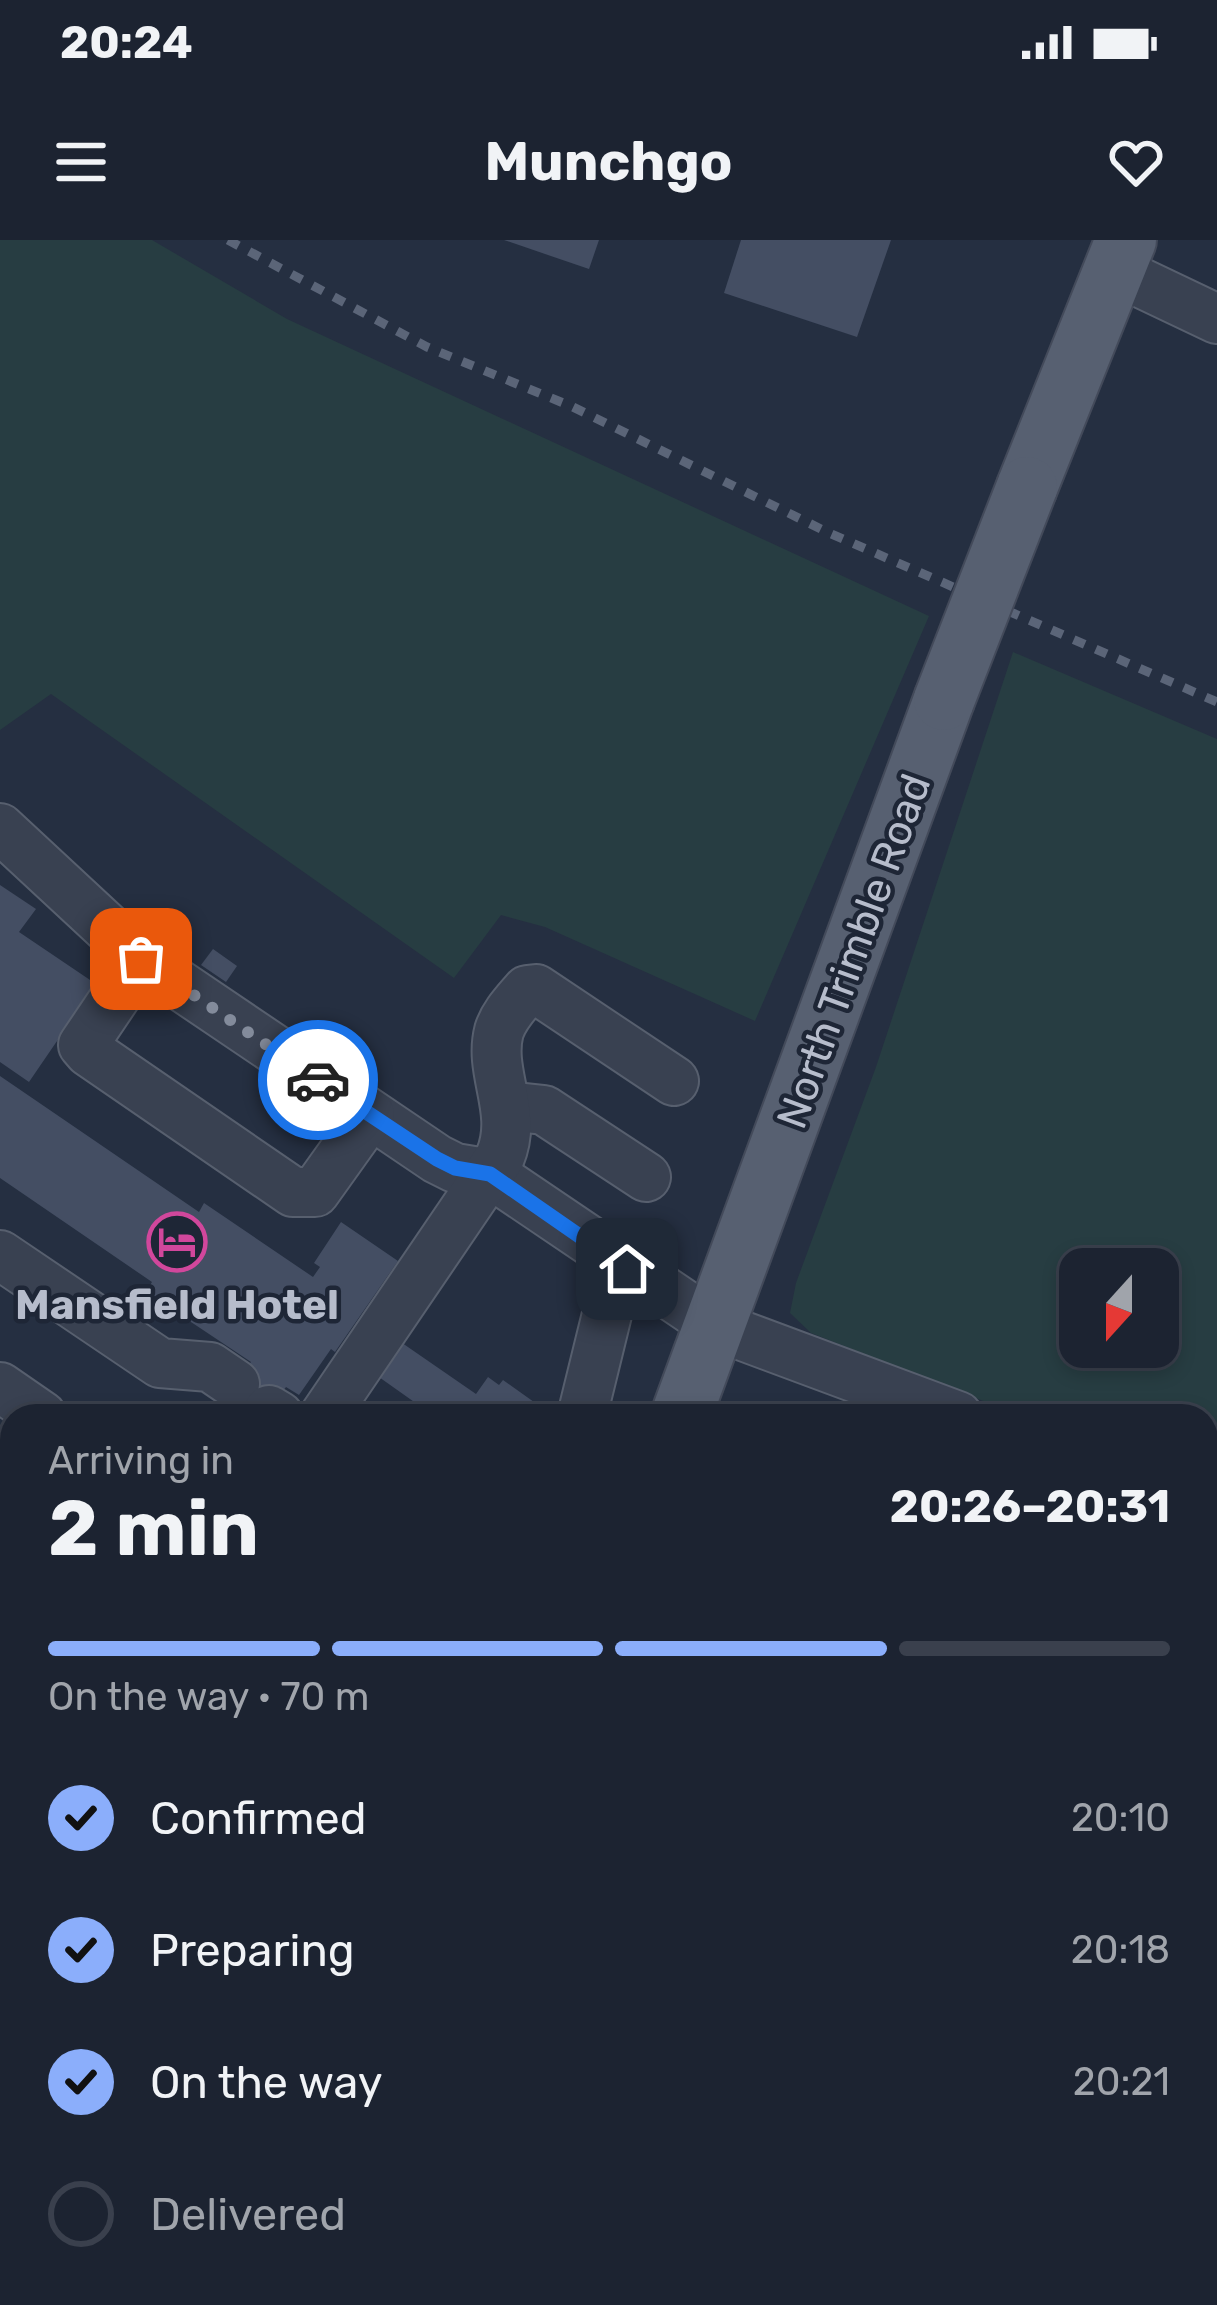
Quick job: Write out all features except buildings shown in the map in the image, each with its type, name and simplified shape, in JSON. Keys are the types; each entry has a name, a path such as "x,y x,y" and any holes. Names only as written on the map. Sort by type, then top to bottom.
{"main road":[{"name":"North Trimble Road","path":"686,1404 944,700 1120,255"}],"street":[{"path":"1120,255 1217,319"},
{"path":"0,827 141,959 437,1159 455,1168 490,1174 716,1325 913,1404"},
{"path":"141,959 83,1045 293,1192 315,1192 370,1115"},
{"path":"332,1404 490,1174 506,1142 500,1028 526,990 536,989 674,1082"},
{"path":"507,1106 544,1110 646,1177"},
{"path":"0,1255 160,1363 210,1367 261,1403"},
{"path":"585,1404 611,1298 627,1269"}],"green space":[{"path":"0,240 152,240 287,319 929,616 755,1021 545,927 501,915 454,978 51,694 0,730"},
{"path":"1013,652 1217,739 1217,1404 991,1404 811,1333 790,1313 796,1283 876,1067"}],"railway":[{"path":"228,240 427,347 573,407 827,532 1217,702"}],"way so far":[{"path":"141,959 318,1080"}],"place":[{"name":"Mansfield Hotel","path":"177,1242"}],"route":[{"path":"318,1080 437,1159 455,1168 490,1174 627,1269"}]}
